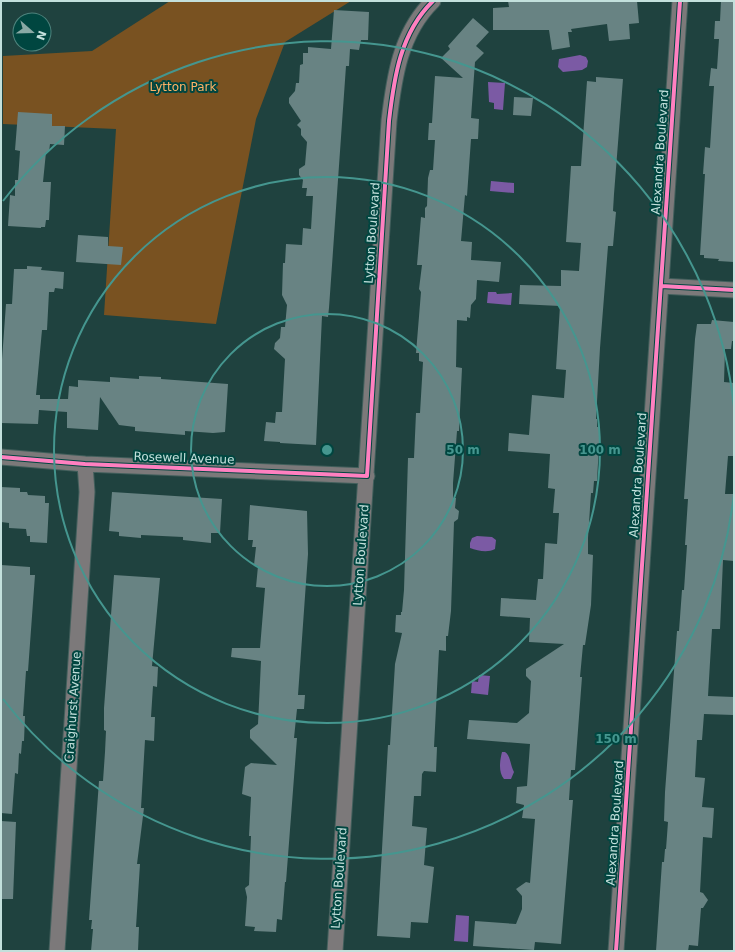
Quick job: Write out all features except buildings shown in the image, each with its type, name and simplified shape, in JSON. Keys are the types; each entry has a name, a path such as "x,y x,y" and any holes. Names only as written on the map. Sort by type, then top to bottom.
{"street":[{"name":"Lytton Boulevard","path":"335,951 389,121 394,81 401,52 413,26 433,1"},
{"name":"Alexandra Boulevard","path":"616,951 680,1"},
{"path":"661,286 734,290"},
{"name":"Rosewell Avenue","path":"1,457 85,464 367,476"},
{"name":"Craighurst Avenue","path":"57,951 87,492 85,464"}],"green space":[{"name":"Lytton Park","path":"170,1 351,1 285,42 256,119 216,324 104,315 116,129 3,124 3,56 92,51"}],"shaded area":[{"path":"580,55 586,57 588,61 587,67 582,70 563,72 558,67 559,59"},
{"path":"488,82 505,83 503,110 494,109 494,103 489,102"},
{"path":"491,181 514,183 514,193 490,191"},
{"path":"488,292 496,292 497,294 512,293 511,305 487,303"},
{"path":"477,536 492,537 496,540 495,549 483,551 470,548 472,538"},
{"path":"479,675 490,676 488,695 471,693 472,681 478,682"},
{"path":"502,752 507,754 514,772 511,779 504,779 501,773 500,762"},
{"path":"456,915 469,916 468,942 454,941"}],"cycle path":[{"path":"1,457 85,464 367,476 389,121 393,89 400,57 406,42 413,27 433,1"},
{"path":"616,951 680,1"},
{"path":"661,286 734,290"}]}
